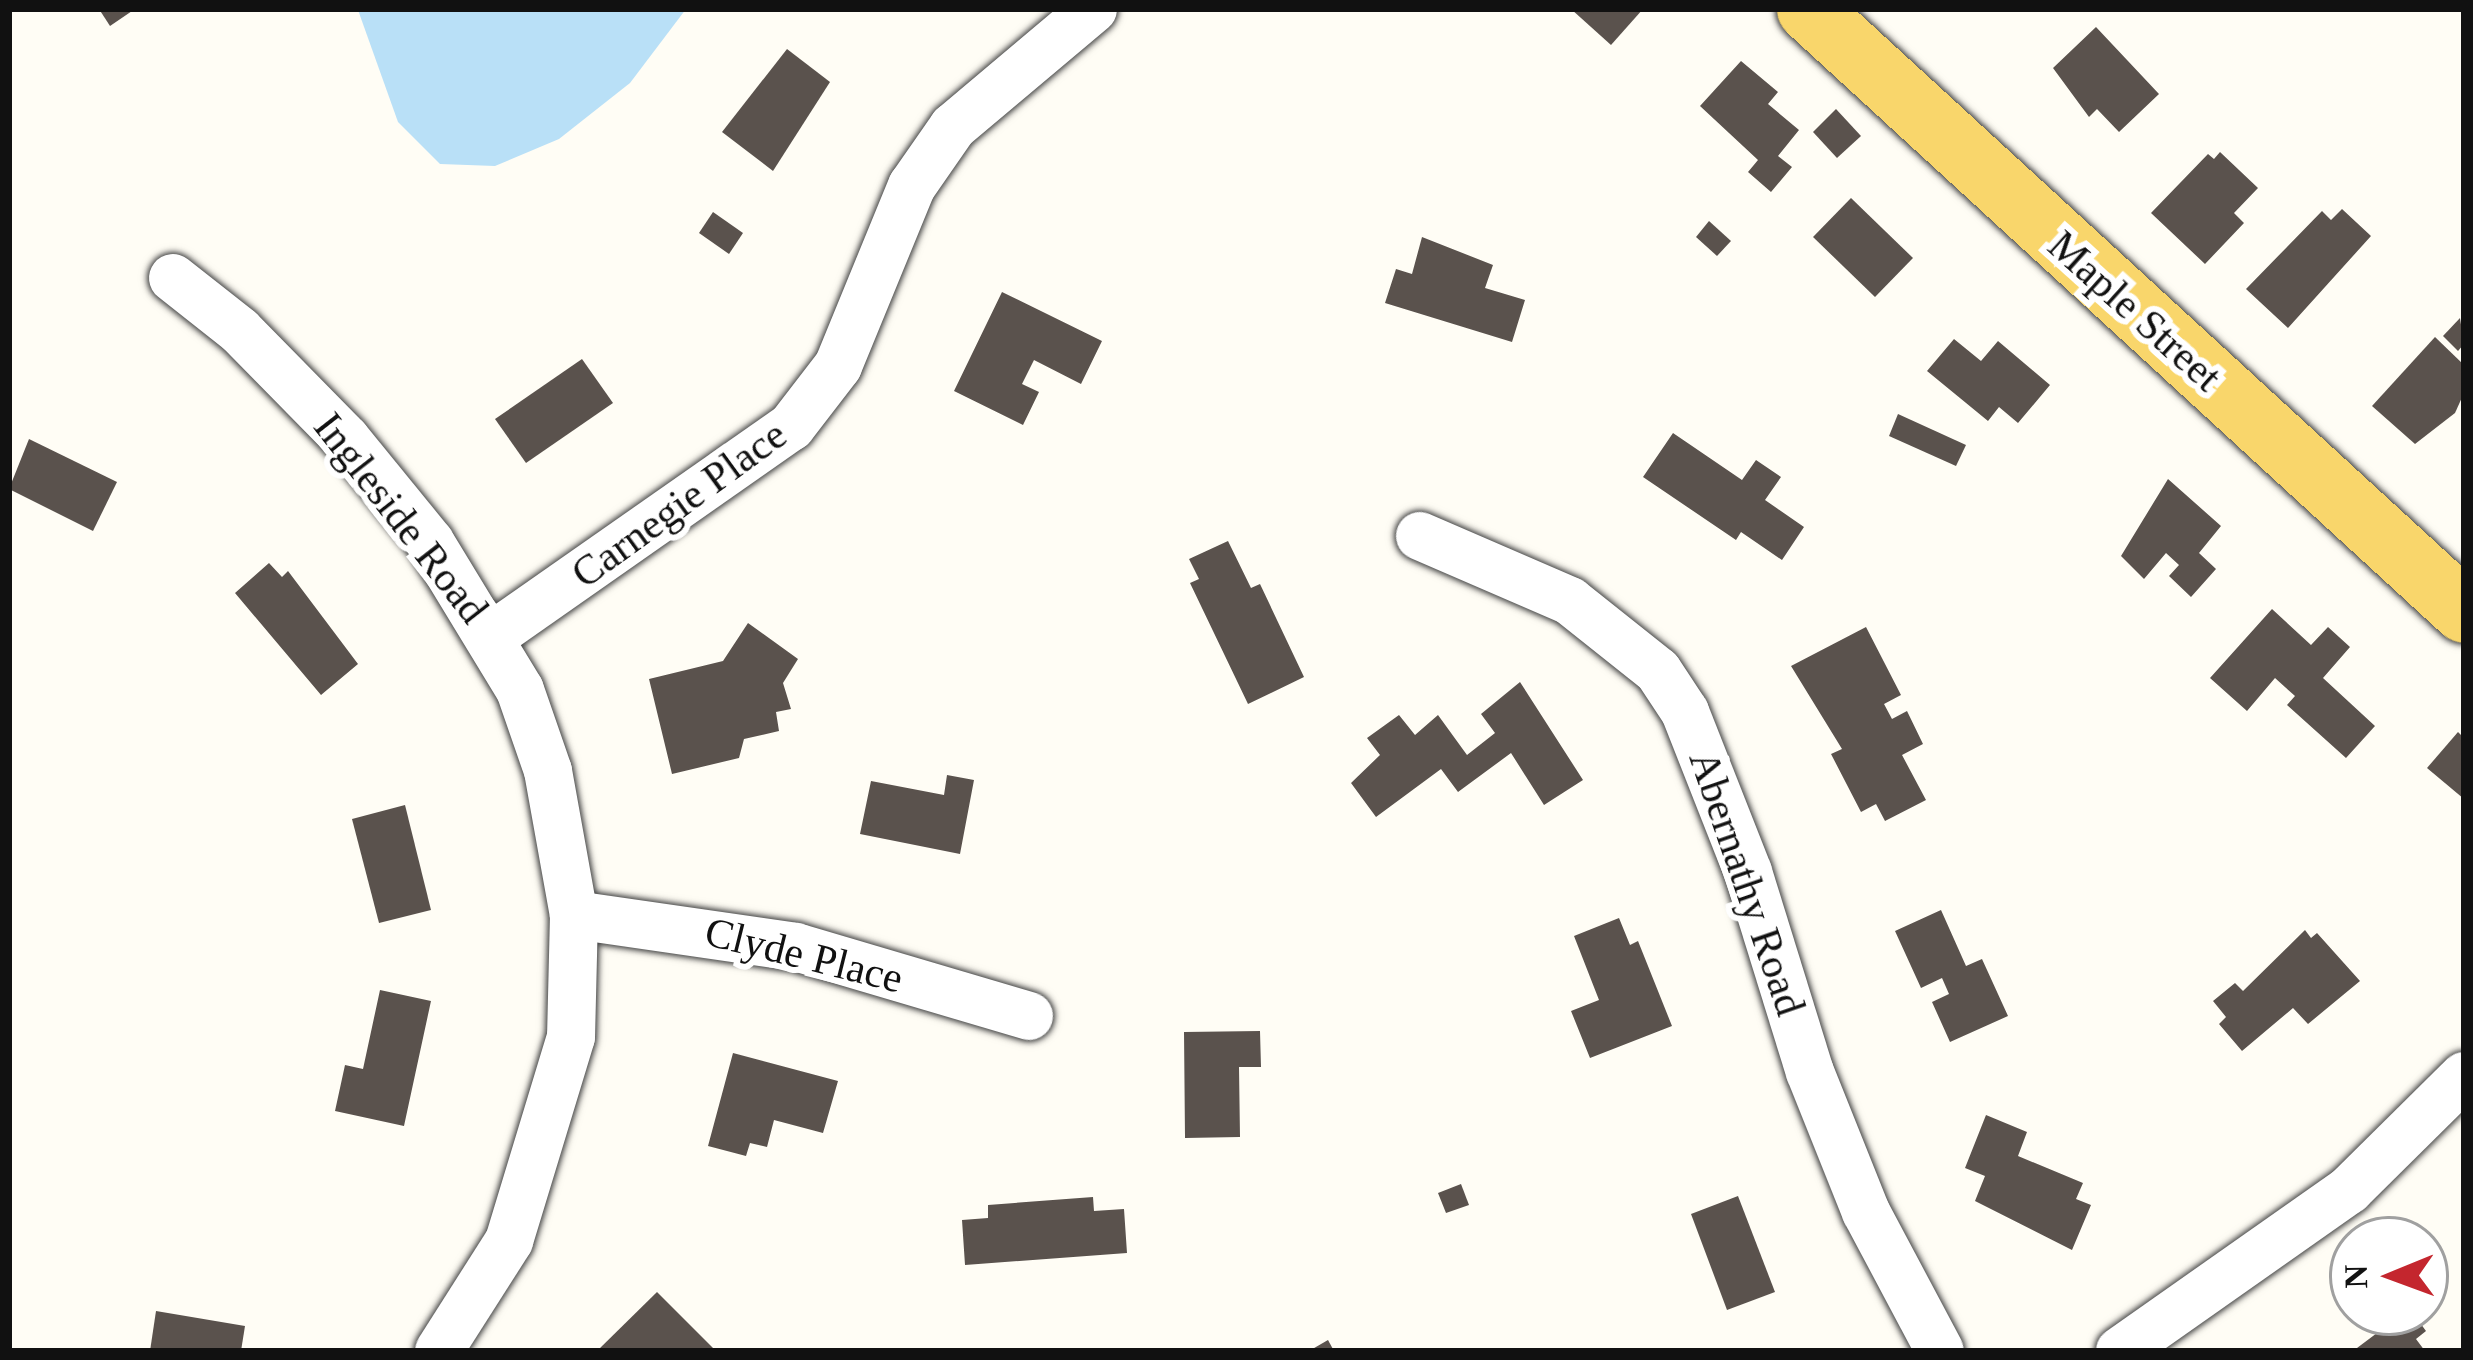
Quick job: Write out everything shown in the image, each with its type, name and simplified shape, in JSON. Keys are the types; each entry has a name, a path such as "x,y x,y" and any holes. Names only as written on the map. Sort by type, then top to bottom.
{"main road":[{"name":"Maple Street","path":"1808,9 2464,611"}],"street":[{"name":"Carnegie Place","path":"492,636 791,427 838,366 912,186 953,127 1093,9"},
{"name":"Ingleside Road","path":"173,278 240,332 346,439 430,542 492,636 548,771 574,915 571,1037 544,1144 509,1241 440,1351"},
{"name":"Abernathy Road","path":"1420,536 1570,601 1658,671 1685,712 1748,872 1818,1092 1866,1212 1940,1351"},
{"name":"Clyde Place","path":"574,915 796,947 1029,1016"},
{"path":"2120,1351 2349,1190 2464,1076"}],"water":[{"path":"686,9 630,83 559,139 495,166 440,164 398,122 358,10"}],"building":[{"path":"99,9 135,9 110,26"},
{"path":"1571,9 1643,9 1611,45"},
{"path":"2096,27 2159,94 2119,132 2097,109 2089,117 2053,68"},
{"path":"787,49 830,82 773,171 722,132"},
{"path":"1741,61 1778,92 1768,104 1799,130 1778,156 1792,167 1771,192 1748,172 1758,160 1700,106"},
{"path":"1836,109 1861,136 1837,158 1813,132"},
{"path":"2220,152 2258,188 2234,213 2244,223 2205,264 2151,213 2208,154 2214,159"},
{"path":"1851,198 1913,258 1875,297 1813,237"},
{"path":"2342,209 2371,236 2288,328 2246,289 2322,211 2331,220"},
{"path":"713,212 743,233 729,254 699,233"},
{"path":"1709,221 1731,241 1717,256 1696,237"},
{"path":"1422,237 1493,265 1485,288 1525,300 1512,342 1385,303 1396,269 1412,274"},
{"path":"1002,292 1102,341 1081,384 1034,360 1022,384 1039,392 1023,425 954,391"},
{"path":"2460,318 2464,344 2458,351 2443,336"},
{"path":"2435,337 2464,365 2464,393 2455,413 2415,444 2372,406"},
{"path":"1954,339 1981,361 1998,341 2050,385 2018,423 1999,407 1988,421 1927,371"},
{"path":"582,359 613,403 526,463 495,419"},
{"path":"1898,414 1966,445 1956,466 1889,436"},
{"path":"1673,433 1742,480 1756,460 1781,477 1765,500 1804,527 1782,560 1741,532 1736,540 1643,477"},
{"path":"29,439 117,482 93,531 9,489"},
{"path":"2168,479 2221,526 2199,553 2216,569 2191,597 2169,576 2179,565 2166,553 2144,579 2121,556"},
{"path":"1228,541 1251,588 1260,584 1304,677 1248,704 1190,583 1199,579 1189,559"},
{"path":"269,563 282,577 288,571 358,664 321,695 235,593"},
{"path":"2272,609 2311,645 2328,627 2350,647 2323,678 2375,726 2346,758 2287,705 2295,696 2275,678 2247,711 2210,678"},
{"path":"748,623 798,659 783,683 791,709 776,712 779,731 744,739 739,758 672,774 649,679 723,661"},
{"path":"1866,627 1901,695 1884,704 1892,719 1907,711 1923,744 1902,755 1926,800 1885,821 1876,804 1861,812 1831,754 1842,749 1791,666"},
{"path":"1520,682 1583,780 1544,805 1511,753 1458,792 1441,769 1376,817 1351,783 1380,755 1367,738 1399,715 1415,735 1438,715 1467,755 1495,733 1481,714"},
{"path":"2458,732 2464,738 2464,799 2427,768"},
{"path":"947,775 974,780 960,854 860,834 871,781 944,795"},
{"path":"405,805 431,910 379,923 352,819"},
{"path":"1941,910 1966,966 1982,959 2008,1016 1950,1042 1932,1002 1949,994 1942,978 1921,988 1895,931"},
{"path":"1619,918 1630,945 1638,941 1672,1026 1590,1058 1571,1011 1599,1000 1574,936"},
{"path":"2305,930 2311,938 2317,933 2360,981 2308,1024 2293,1008 2242,1051 2219,1024 2226,1017 2213,1001 2235,983 2243,991"},
{"path":"380,990 431,1001 404,1126 335,1111 345,1065 363,1069"},
{"path":"1260,1031 1261,1067 1239,1067 1240,1137 1185,1138 1184,1032"},
{"path":"733,1053 838,1081 823,1133 774,1120 767,1147 750,1143 746,1156 708,1146"},
{"path":"1986,1115 2027,1132 2018,1156 2083,1183 2076,1199 2091,1205 2072,1250 1975,1201 1985,1176 1965,1168"},
{"path":"1461,1184 1469,1205 1446,1213 1438,1193"},
{"path":"1738,1196 1775,1292 1727,1310 1691,1214"},
{"path":"1093,1197 1094,1211 1124,1209 1127,1253 965,1265 962,1220 988,1218 988,1205"},
{"path":"657,1292 716,1351 597,1351"},
{"path":"156,1311 245,1326 241,1351 150,1351"},
{"path":"2373,1336 2420,1336 2416,1339 2425,1351 2353,1351"},
{"path":"1328,1340 1334,1351 1309,1351"}]}
